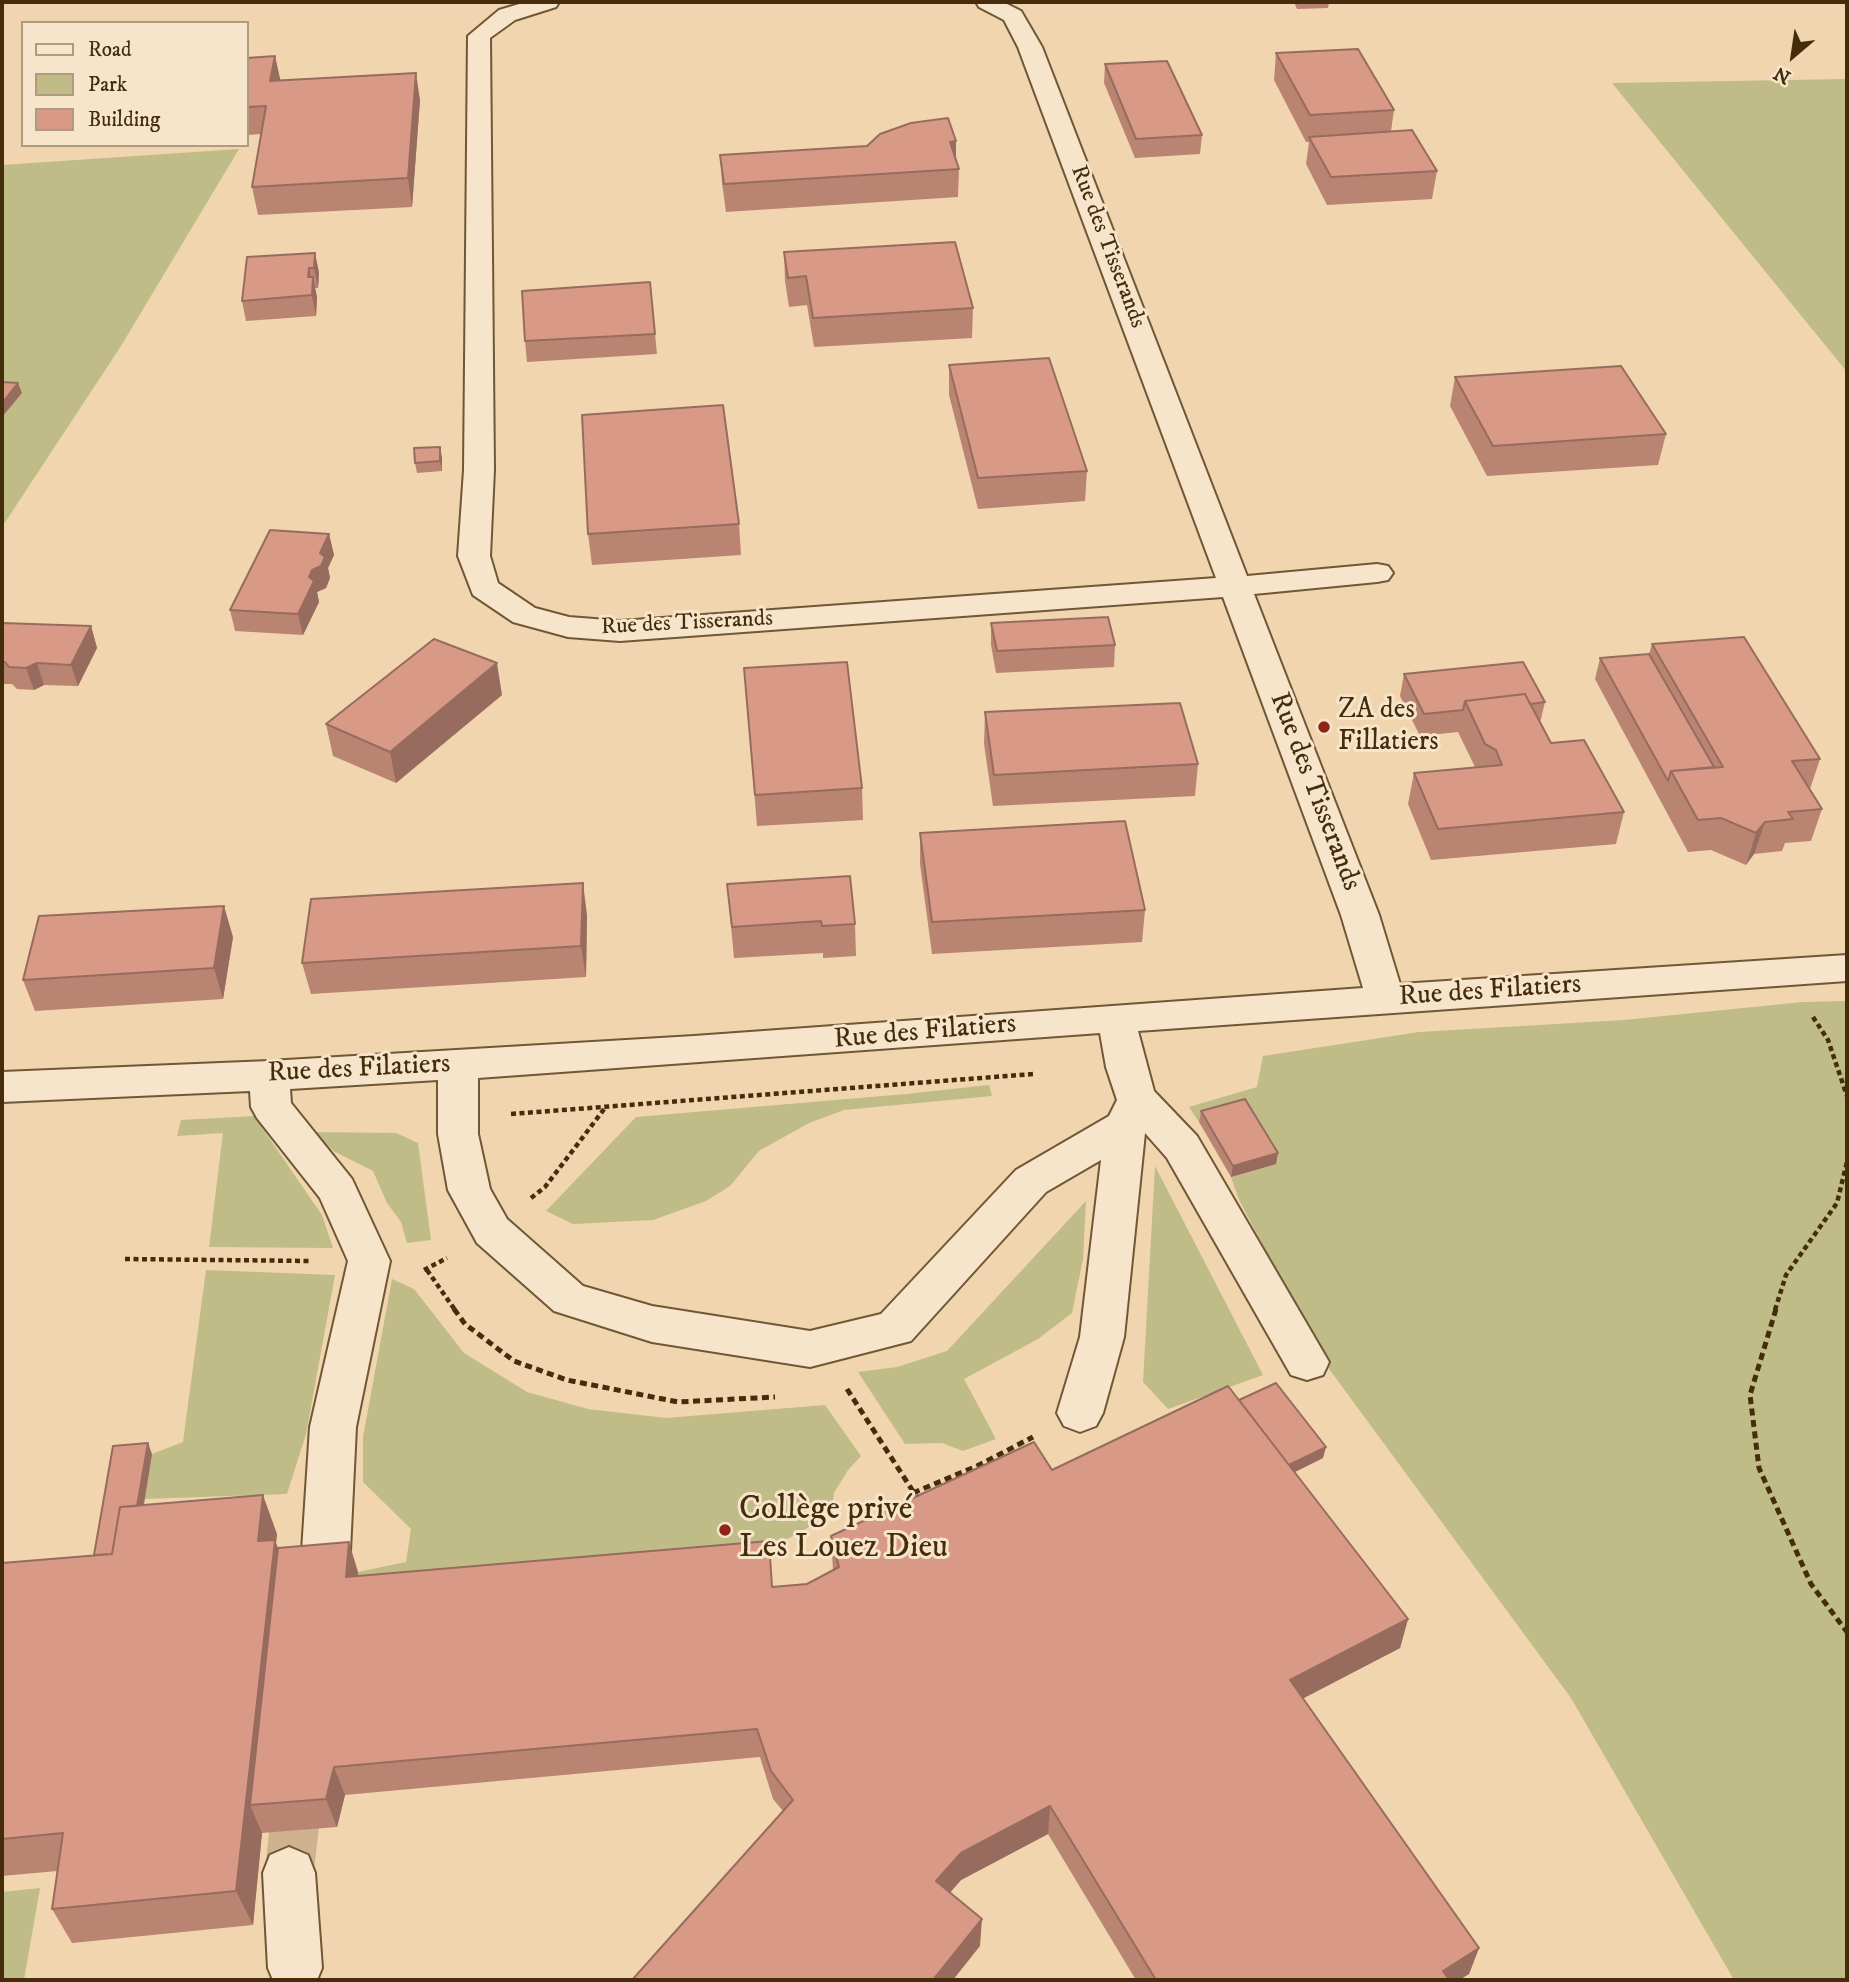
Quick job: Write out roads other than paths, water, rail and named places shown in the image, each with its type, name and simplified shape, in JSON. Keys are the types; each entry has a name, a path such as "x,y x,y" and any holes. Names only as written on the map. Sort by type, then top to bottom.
{"street":[{"name":"Rue des Tisserands","path":"548,2 497,8 479,36 480,470 474,556 484,588 524,615 568,627 620,631 1238,586 1377,573"},
{"name":"Rue des Tisserands","path":"987,2 1013,16 1030,47 1238,586 1360,915 1385,1000"},
{"name":"Rue des Filatiers","path":"2,1087 458,1065 1847,968"},
{"path":"1080,1413 1102,1337 1131,1112 1126,1067 1116,1018"},
{"path":"458,1065 458,1134 469,1190 492,1231 569,1299 652,1324 810,1349 895,1328 1031,1181 1131,1112"},
{"path":"269,1076 271,1107 337,1190 369,1261 333,1427 326,1550"},
{"path":"1131,1112 1182,1147 1307,1362"},
{"path":"289,1873 295,1968"}],"tunnel":[{"path":"289,1873 300,1779"}],"place":[{"name":"ZA des Fillatiers","path":"1324,727"},
{"name":"Collège privé Les Louez Dieu","path":"725,1530"}]}
